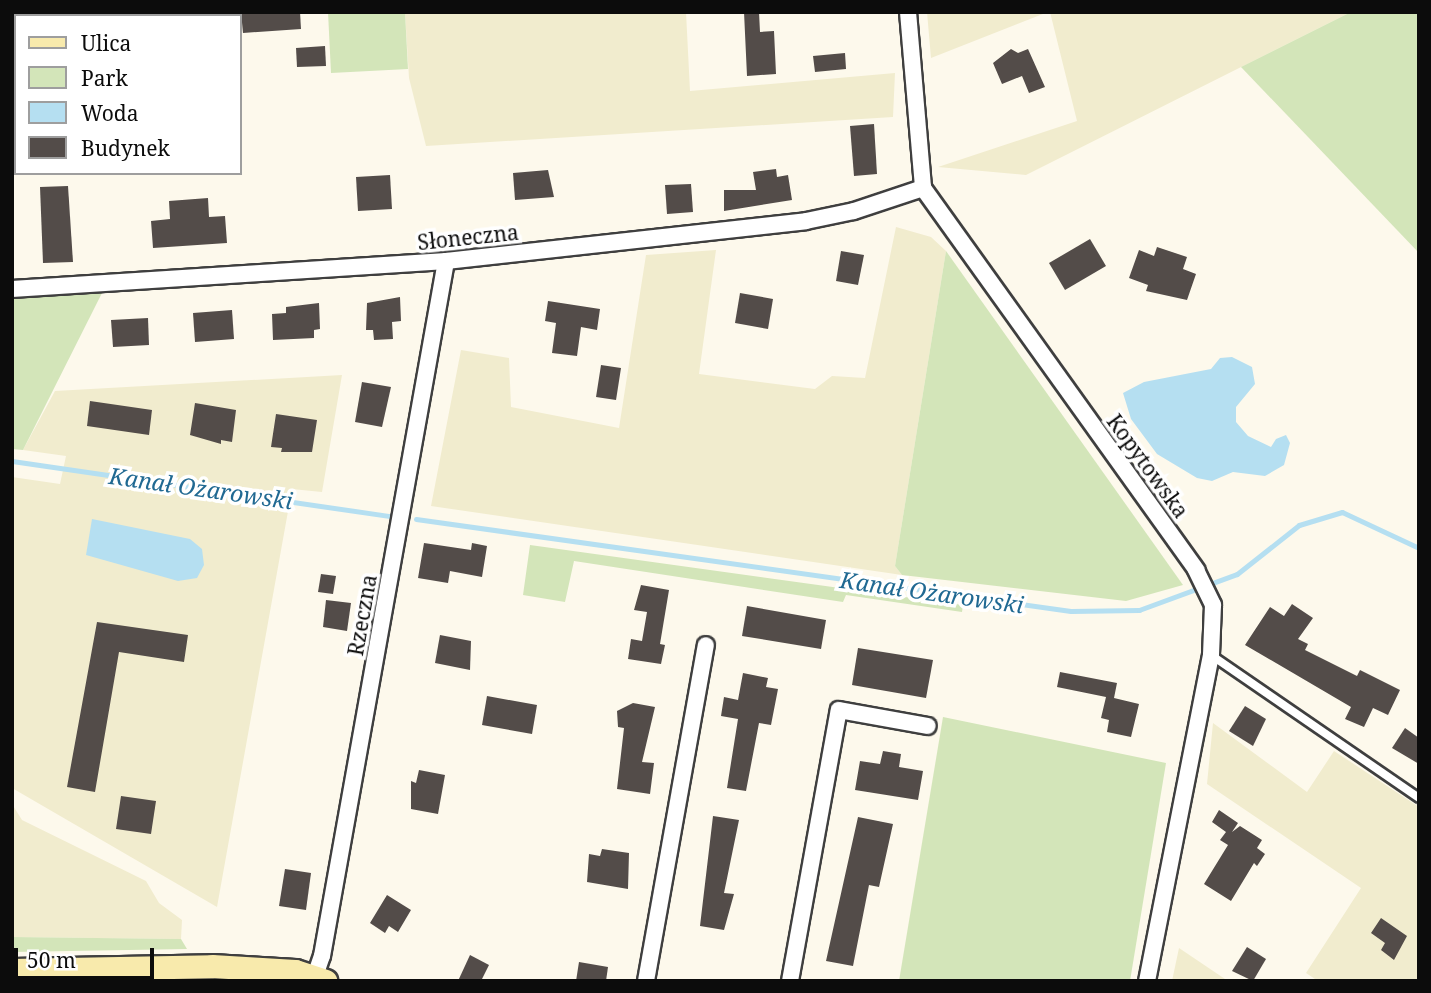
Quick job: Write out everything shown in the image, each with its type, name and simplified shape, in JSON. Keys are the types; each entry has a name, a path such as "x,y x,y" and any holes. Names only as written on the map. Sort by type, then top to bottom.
{"main road":[{"path":"12,970 320,978"}],"street":[{"path":"908,12 923,188"},
{"name":"Słoneczna","path":"12,289 446,261 806,221 854,211 923,188"},
{"name":"Kopytowska","path":"923,188 1204,586 1213,605 1211,655 1146,981"},
{"name":"Rzeczna","path":"320,978 446,261"},
{"path":"646,981 706,645"},
{"path":"790,981 839,710 928,726"}],"lane":[{"path":"1211,655 1419,798"}],"shaded area":[{"path":"405,12 686,12 690,91 895,73 893,117 426,146 409,78"},
{"path":"927,12 1048,12 931,58"},
{"path":"1050,12 1351,12 1026,175 938,167 1077,121"},
{"path":"896,227 931,237 946,251 895,566 902,575 431,506 461,350 509,358 511,407 619,428 646,255 716,250 699,374 815,389 832,376 865,378"},
{"path":"342,375 322,492 292,489 217,907 12,788 12,477 60,484 66,456 23,450 55,391"},
{"path":"1213,723 1307,792 1334,751 1419,807 1419,981 1318,981 1306,973 1361,888 1207,784"},
{"path":"12,804 22,820 146,881 159,903 182,920 181,939 12,937"},
{"path":"1179,948 1228,981 1172,981"}],"green space":[{"path":"328,12 405,12 408,69 331,73"},
{"path":"1351,12 1419,12 1419,253 1241,67"},
{"path":"946,251 1183,585 1126,601 902,575 895,566"},
{"path":"104,289 23,450 12,449 12,297"},
{"path":"530,545 963,605 962,612 846,595 843,602 574,561 565,602 523,595"},
{"path":"943,717 1166,763 1130,981 899,981"},
{"path":"12,937 181,939 187,949 12,952"}],"water":[{"path":"1232,357 1252,367 1255,384 1236,407 1236,422 1248,436 1271,447 1276,439 1286,435 1290,443 1284,465 1265,476 1233,472 1212,481 1197,478 1157,454 1131,419 1123,393 1144,382 1211,369 1220,358"},
{"path":"92,519 190,539 202,549 204,565 197,578 178,581 86,555"}],"building":[{"path":"300,12 301,29 243,33 241,14"},
{"path":"744,12 759,12 760,32 774,31 776,74 747,76"},
{"path":"325,46 326,66 297,67 296,48"},
{"path":"1011,49 1018,53 1028,49 1045,87 1029,93 1022,76 1002,84 993,63"},
{"path":"845,53 846,69 815,72 813,56"},
{"path":"874,124 877,174 854,176 850,126"},
{"path":"776,169 777,177 788,175 792,200 724,211 724,190 756,190 753,172"},
{"path":"548,170 554,197 515,200 513,173"},
{"path":"390,175 392,209 358,211 356,177"},
{"path":"691,184 693,212 667,214 665,185"},
{"path":"68,186 73,262 43,263 40,187"},
{"path":"208,198 209,217 225,216 227,243 153,248 151,221 170,219 169,201"},
{"path":"1090,239 1106,266 1065,290 1049,263"},
{"path":"1157,247 1187,257 1183,269 1196,274 1187,300 1146,291 1148,285 1129,278 1139,250 1154,256"},
{"path":"841,251 864,255 858,285 836,281"},
{"path":"740,293 773,299 768,329 735,323"},
{"path":"400,297 401,321 392,322 393,339 374,340 373,330 366,330 367,303"},
{"path":"548,301 600,309 597,330 581,327 577,356 552,353 556,323 545,321"},
{"path":"319,303 320,329 314,330 314,338 273,340 272,314 286,313 286,307"},
{"path":"232,310 234,339 195,342 193,313"},
{"path":"148,318 149,345 113,347 111,320"},
{"path":"601,365 621,368 616,400 596,397"},
{"path":"362,382 391,387 382,427 355,422"},
{"path":"90,401 152,410 149,435 87,426"},
{"path":"195,403 236,410 232,442 221,440 221,444 190,435"},
{"path":"276,414 317,420 312,452 281,452 282,448 271,447"},
{"path":"424,543 471,550 472,543 487,546 482,577 450,571 448,583 418,578"},
{"path":"321,574 336,576 333,594 318,592"},
{"path":"641,585 669,590 660,644 665,645 661,664 628,659 631,639 642,641 647,612 634,610"},
{"path":"326,600 351,603 347,631 323,627"},
{"path":"1292,604 1313,618 1298,639 1308,644 1305,650 1357,676 1360,670 1400,690 1388,715 1373,708 1364,727 1345,719 1351,707 1245,645 1270,607 1284,616"},
{"path":"747,606 826,620 821,649 742,636"},
{"path":"97,622 188,635 184,662 119,652 95,792 67,787"},
{"path":"440,635 471,641 470,670 435,663"},
{"path":"858,648 933,660 926,698 852,685"},
{"path":"1060,672 1117,683 1114,698 1139,704 1131,737 1107,732 1109,720 1101,718 1106,697 1057,687"},
{"path":"743,673 768,678 766,687 778,689 771,725 759,723 746,791 727,788 738,719 721,716 724,697 738,700"},
{"path":"487,696 537,705 532,734 482,725"},
{"path":"633,703 655,707 642,762 654,763 650,794 617,789 624,728 618,727 617,711"},
{"path":"1245,706 1266,719 1253,746 1229,731"},
{"path":"1405,728 1419,738 1419,764 1392,748"},
{"path":"883,751 901,754 899,767 923,771 918,800 855,790 860,761 880,764"},
{"path":"419,770 445,775 438,814 411,809 411,781 416,783"},
{"path":"121,796 156,801 151,834 116,829"},
{"path":"1219,810 1238,823 1232,832 1240,826 1262,840 1257,848 1265,854 1257,866 1254,863 1231,901 1204,884 1228,845 1220,840 1226,832 1212,822"},
{"path":"713,816 739,820 724,893 734,894 724,930 700,926"},
{"path":"858,817 893,824 879,887 869,885 853,966 826,961"},
{"path":"602,849 629,853 628,889 587,882 589,854 600,856"},
{"path":"285,869 311,873 306,910 279,906"},
{"path":"387,895 411,910 398,932 389,926 385,933 370,923"},
{"path":"1381,918 1407,936 1394,960 1381,950 1385,943 1371,933"},
{"path":"1247,947 1266,959 1253,981 1232,971"},
{"path":"470,955 489,965 481,981 458,981"},
{"path":"579,962 608,967 606,981 576,981"}],"waterway":[{"name":"Kanał Ożarowski","path":"12,461 390,516"},
{"name":"Kanał Ożarowski","path":"416,519 1071,611 1139,610 1237,574 1299,525 1342,512 1419,548"}]}
